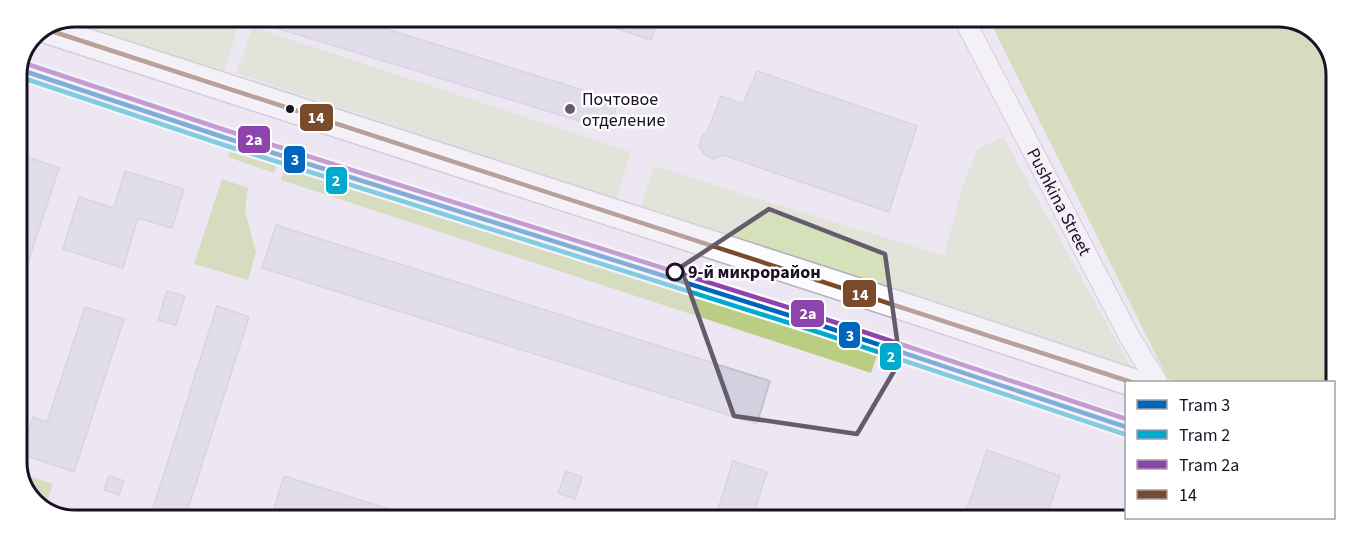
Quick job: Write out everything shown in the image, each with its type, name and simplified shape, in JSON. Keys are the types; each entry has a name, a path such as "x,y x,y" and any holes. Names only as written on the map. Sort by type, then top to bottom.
{"main road":[{"path":"55,32 1128,381"}],"street":[{"name":"Pushkina Street","path":"968,27 1129,336 1156,381"}],"highlighted area":[{"path":"769,209 885,254 900,361 857,434 734,416 681,267"}],"green space":[{"path":"88,27 238,27 224,72"},
{"path":"252,27 631,152 616,199 236,73"},
{"path":"993,27 1284,27 1302,33 1316,46 1322,57 1326,72 1326,381 1175,381 1168,379"},
{"path":"1003,137 1132,369 641,206 654,166 944,256 961,191 977,149"},
{"path":"233,140 280,155 274,173 228,157"},
{"path":"287,161 878,353 871,373 281,180"},
{"path":"222,179 248,188 245,211 256,252 248,280 194,264"},
{"path":"30,476 53,484 47,501 37,491"}],"building":[{"path":"273,27 380,27 618,101 609,130"},
{"path":"612,27 655,27 651,40"},
{"path":"757,71 917,126 889,212 723,155 714,159 706,156 699,147 702,136 708,131 721,96 743,104"},
{"path":"27,157 59,168 27,266"},
{"path":"125,171 184,189 172,228 138,218 123,268 63,249 79,197 114,208"},
{"path":"276,225 770,381 757,424 262,268"},
{"path":"167,291 185,296 176,325 158,320"},
{"path":"217,306 249,317 188,510 153,510"},
{"path":"85,307 124,319 74,472 27,456 27,436 33,417 47,422"},
{"path":"987,450 1060,476 1048,510 966,510"},
{"path":"733,461 767,472 755,510 718,510"},
{"path":"566,471 582,477 575,499 558,493"},
{"path":"109,476 124,481 119,495 104,490"},
{"path":"284,476 392,510 281,510 274,508"}],"tram line":[{"name":"2а","path":"28,64 228,131 825,319 1125,419"},
{"name":"3","path":"27,72 226,138 823,326 1125,427"},
{"name":"2","path":"27,79 224,145 821,333 1124,434"}],"transit line":[{"name":"14","path":"55,32 1128,381"}],"place":[{"name":"Почтовое отделение","path":"570,109"},
{"name":"9-й микрорайон","path":"675,272"}]}
